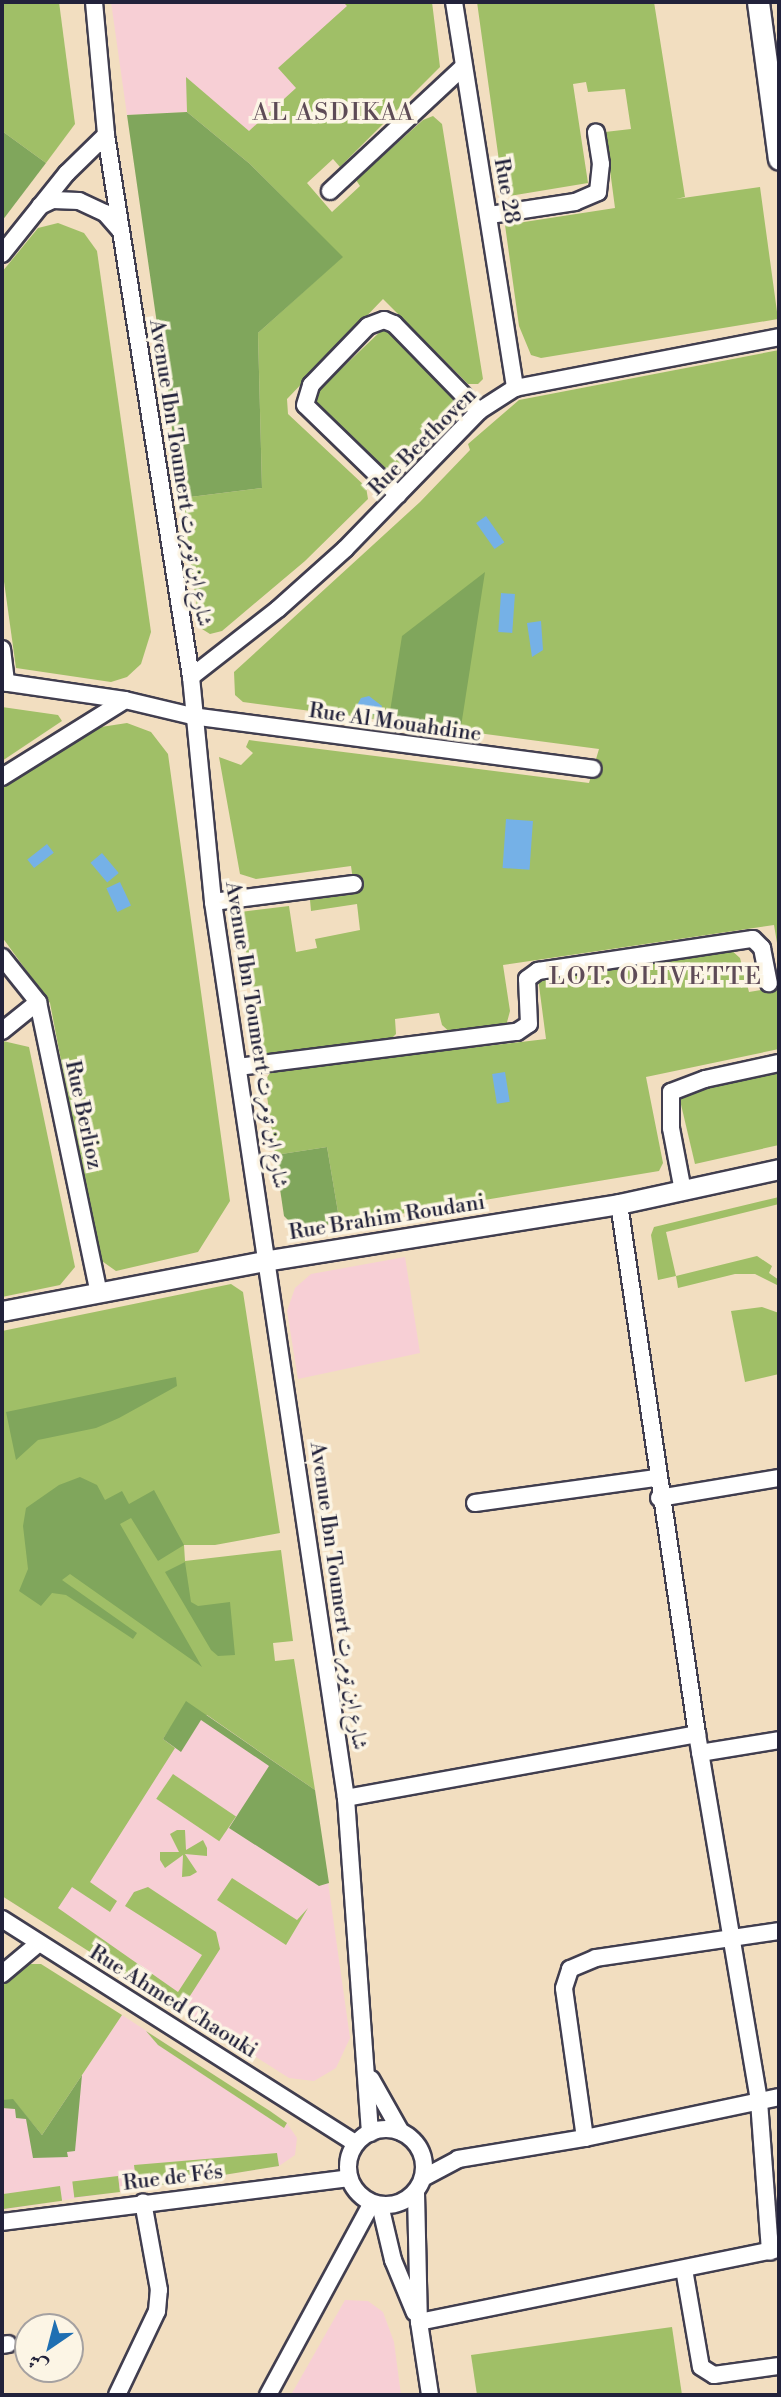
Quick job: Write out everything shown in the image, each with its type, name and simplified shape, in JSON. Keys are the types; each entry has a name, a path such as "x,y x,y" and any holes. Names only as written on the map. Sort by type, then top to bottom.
{"main road":[{"path":"758,2 777,124 779,159"}],"street":[{"name":"Avenue Ibn Toumert شارع ابن تومرت","path":"94,2 106,135 191,677 192,716 213,902 237,1067 270,1260 346,1798 369,2076 370,2133"},
{"name":"Rue 28","path":"454,2 462,68 490,215 514,388"},
{"path":"330,191 462,68"},
{"path":"490,215 575,202 598,191 601,164 596,132"},
{"path":"2,254 40,206 106,135"},
{"path":"40,206 53,200 79,201 105,213 121,232"},
{"path":"398,495 305,405 311,386 368,327 384,320 394,324 480,411"},
{"name":"Rue Beethoven","path":"191,677 269,617 398,495 480,411 514,388 779,337"},
{"path":"2,649 4,683"},
{"name":"Rue Al Mouahdine","path":"4,683 125,700 192,716 593,769"},
{"path":"2,777 125,700"},
{"path":"213,902 354,884"},
{"path":"237,1067 517,1032 529,1024 527,979 538,971 753,939 762,948 769,983"},
{"name":"Rue Berlioz","path":"2,957 38,1002 99,1293"},
{"path":"2,1031 38,1002"},
{"path":"683,1191 671,1128 670,1094 682,1085 779,1063"},
{"name":"Rue Brahim Roudani","path":"2,1311 270,1260 619,1204 779,1169"},
{"path":"419,2322 775,2250 759,2101 729,1938 656,1478 619,1204"},
{"path":"475,1503 656,1478"},
{"path":"659,1497 779,1478"},
{"path":"346,1798 696,1734"},
{"path":"700,1753 779,1740"},
{"name":"Rue Ahmed Chaouki","path":"2,1919 356,2144"},
{"path":"585,2138 564,1988 570,1969 596,1958 779,1931"},
{"path":"2,1974 39,1943"},
{"name":"Avenue Ibn Toumert شارع ابن تومرت","path":"369,2076 401,2132"},
{"path":"458,2159 419,2185 401,2203 376,2204 358,2193 349,2178 348,2160 356,2144 370,2133 401,2132 421,2151 458,2159 585,2138 779,2097"},
{"name":"Rue Ahmed Chaouki","path":"320,2123 348,2160"},
{"path":"421,2151 419,2322 430,2395"},
{"name":"Rue de Fés","path":"2,2222 143,2202 349,2178"},
{"path":"346,2246 358,2193"},
{"path":"117,2395 157,2311 159,2290 143,2202"},
{"path":"268,2395 346,2246 376,2204"},
{"path":"376,2204 393,2260 419,2322"},
{"path":"684,2269 701,2367 713,2375 779,2366"}],"shaded area":[{"path":"111,2 343,2 381,43 250,164 187,112 127,115"},
{"path":"405,1257 420,1353 298,1379 287,1311 295,1288 311,1274"},
{"path":"2,1666 207,1715 315,1790 350,2038 336,2068 314,2081 289,2078 2,1896"},
{"path":"122,2015 286,2122 297,2138 295,2155 279,2166 2,2210 2,2100 13,2099 42,2135"},
{"path":"345,2300 368,2301 383,2312 394,2342 401,2395 291,2395"}],"green space":[{"path":"2,2 59,2 75,124 46,163 2,131"},
{"path":"343,2 432,2 440,67 340,167 333,159 307,183 332,212 360,186 356,180 423,120 433,116 442,124 483,379 478,384 468,384 383,299 287,399 288,414 366,487 368,499 305,561 222,631 210,634 202,629 197,609 182,498 262,488 258,333 342,257 250,164 187,112 186,77 249,131 296,88 278,68 347,6"},
{"path":"477,2 654,2 685,197 676,199 760,187 778,319 541,358 531,355 519,326 505,225 615,208 605,132 631,129 625,89 588,92 586,82 573,84 588,183 504,197"},
{"path":"187,112 250,164 343,257 258,333 262,488 182,498 127,115"},
{"path":"2,131 46,163 2,221"},
{"path":"58,223 84,233 97,251 151,632 141,664 127,677 111,682 16,668 2,567 2,272 38,228"},
{"path":"384,328 459,405 401,473 388,475 313,402 317,392"},
{"path":"779,350 779,955 774,925 503,965 510,1011 506,1026 453,1035 442,1025 439,1013 395,1019 396,1034 388,1042 262,1054 240,912 289,906 296,952 317,948 315,939 360,930 357,904 311,911 310,900 355,894 351,866 256,879 240,874 219,757 241,765 253,753 246,747 249,740 589,783 599,749 243,702 235,695 234,672 420,502 470,450 468,444 519,400"},
{"path":"485,572 460,733 388,724 402,636"},
{"path":"2,707 58,715 62,721 2,761"},
{"path":"127,723 151,732 168,754 230,1201 198,1252 116,1271 99,1259 50,1003 2,937 2,787 101,727"},
{"path":"730,949 740,958 749,992 779,987 779,1049 646,1077 663,1163 659,1171 340,1224 327,1147 275,1155 265,1081 271,1071 546,1039 538,978"},
{"path":"3,1041 29,1047 75,1267 60,1285 2,1297"},
{"path":"779,1068 779,1145 695,1164 679,1096 682,1092"},
{"path":"327,1147 340,1224 295,1227 284,1216 275,1155"},
{"path":"779,1197 779,1204 666,1232 676,1276 658,1280 651,1235 654,1227"},
{"path":"757,1256 772,1266 769,1273 779,1280 777,1285 755,1274 735,1274 678,1288 676,1276"},
{"path":"231,1284 243,1292 280,1533 215,1545 184,1545 185,1561 281,1550 293,1641 273,1643 275,1661 294,1659 315,1790 207,1715 175,1721 163,1739 175,1748 90,1882 117,1901 110,1912 72,1887 58,1908 178,1992 202,1955 125,1906 134,1892 148,1887 216,1932 220,1949 181,2010 2,1896 2,1331"},
{"path":"762,1307 779,1313 779,1374 745,1382 731,1311"},
{"path":"176,1377 177,1386 119,1418 96,1428 38,1440 16,1460 6,1412"},
{"path":"80,1477 97,1485 105,1500 122,1491 129,1504 154,1490 184,1545 158,1561 131,1518 120,1524 202,1667 70,1574 62,1580 137,1633 133,1639 66,1595 52,1593 41,1606 19,1591 28,1569 23,1526 26,1508 59,1485"},
{"path":"185,1562 191,1602 198,1606 230,1602 235,1655 218,1656 211,1650 165,1572"},
{"path":"186,1701 315,1790 329,1883 319,1886 229,1828 269,1766 201,1720 181,1752 163,1739"},
{"path":"173,1774 236,1816 219,1841 156,1799"},
{"path":"185,1830 186,1850 203,1840 207,1848 207,1856 185,1854 197,1872 190,1876 182,1877 183,1855 165,1868 160,1860 160,1852 179,1852 170,1834"},
{"path":"232,1878 297,1920 308,1908 286,1945 217,1900"},
{"path":"29,1964 41,1964 122,2015 42,2135 13,2100 2,2100 2,1983"},
{"path":"146,2031 270,2111 287,2123 284,2128 158,2045"},
{"path":"82,2075 75,2151 67,2152 68,2157 33,2158 26,2119 16,2118 15,2109 2,2108 2,2100 13,2099 42,2135"},
{"path":"277,2153 279,2166 137,2189 134,2165"},
{"path":"118,2176 120,2192 74,2197 72,2182"},
{"path":"60,2186 62,2201 4,2209 2,2194"},
{"path":"672,2327 682,2395 477,2395 471,2355"}],"water":[{"path":"486,516 504,542 495,549 476,523"},
{"path":"501,593 515,594 512,633 498,632"},
{"path":"541,621 543,650 532,657 527,623"},
{"path":"369,696 382,706 380,716 355,709 361,698"},
{"path":"506,819 533,821 530,870 503,868"},
{"path":"47,844 54,853 34,868 27,859"},
{"path":"102,853 119,873 107,883 91,863"},
{"path":"120,882 131,906 117,912 106,888"},
{"path":"505,1072 510,1102 497,1104 492,1074"}],"district":[{"name":"AL ASDIKAA","path":"334,114"},
{"name":"LOT. OLIVETTE","path":"656,978"}]}
